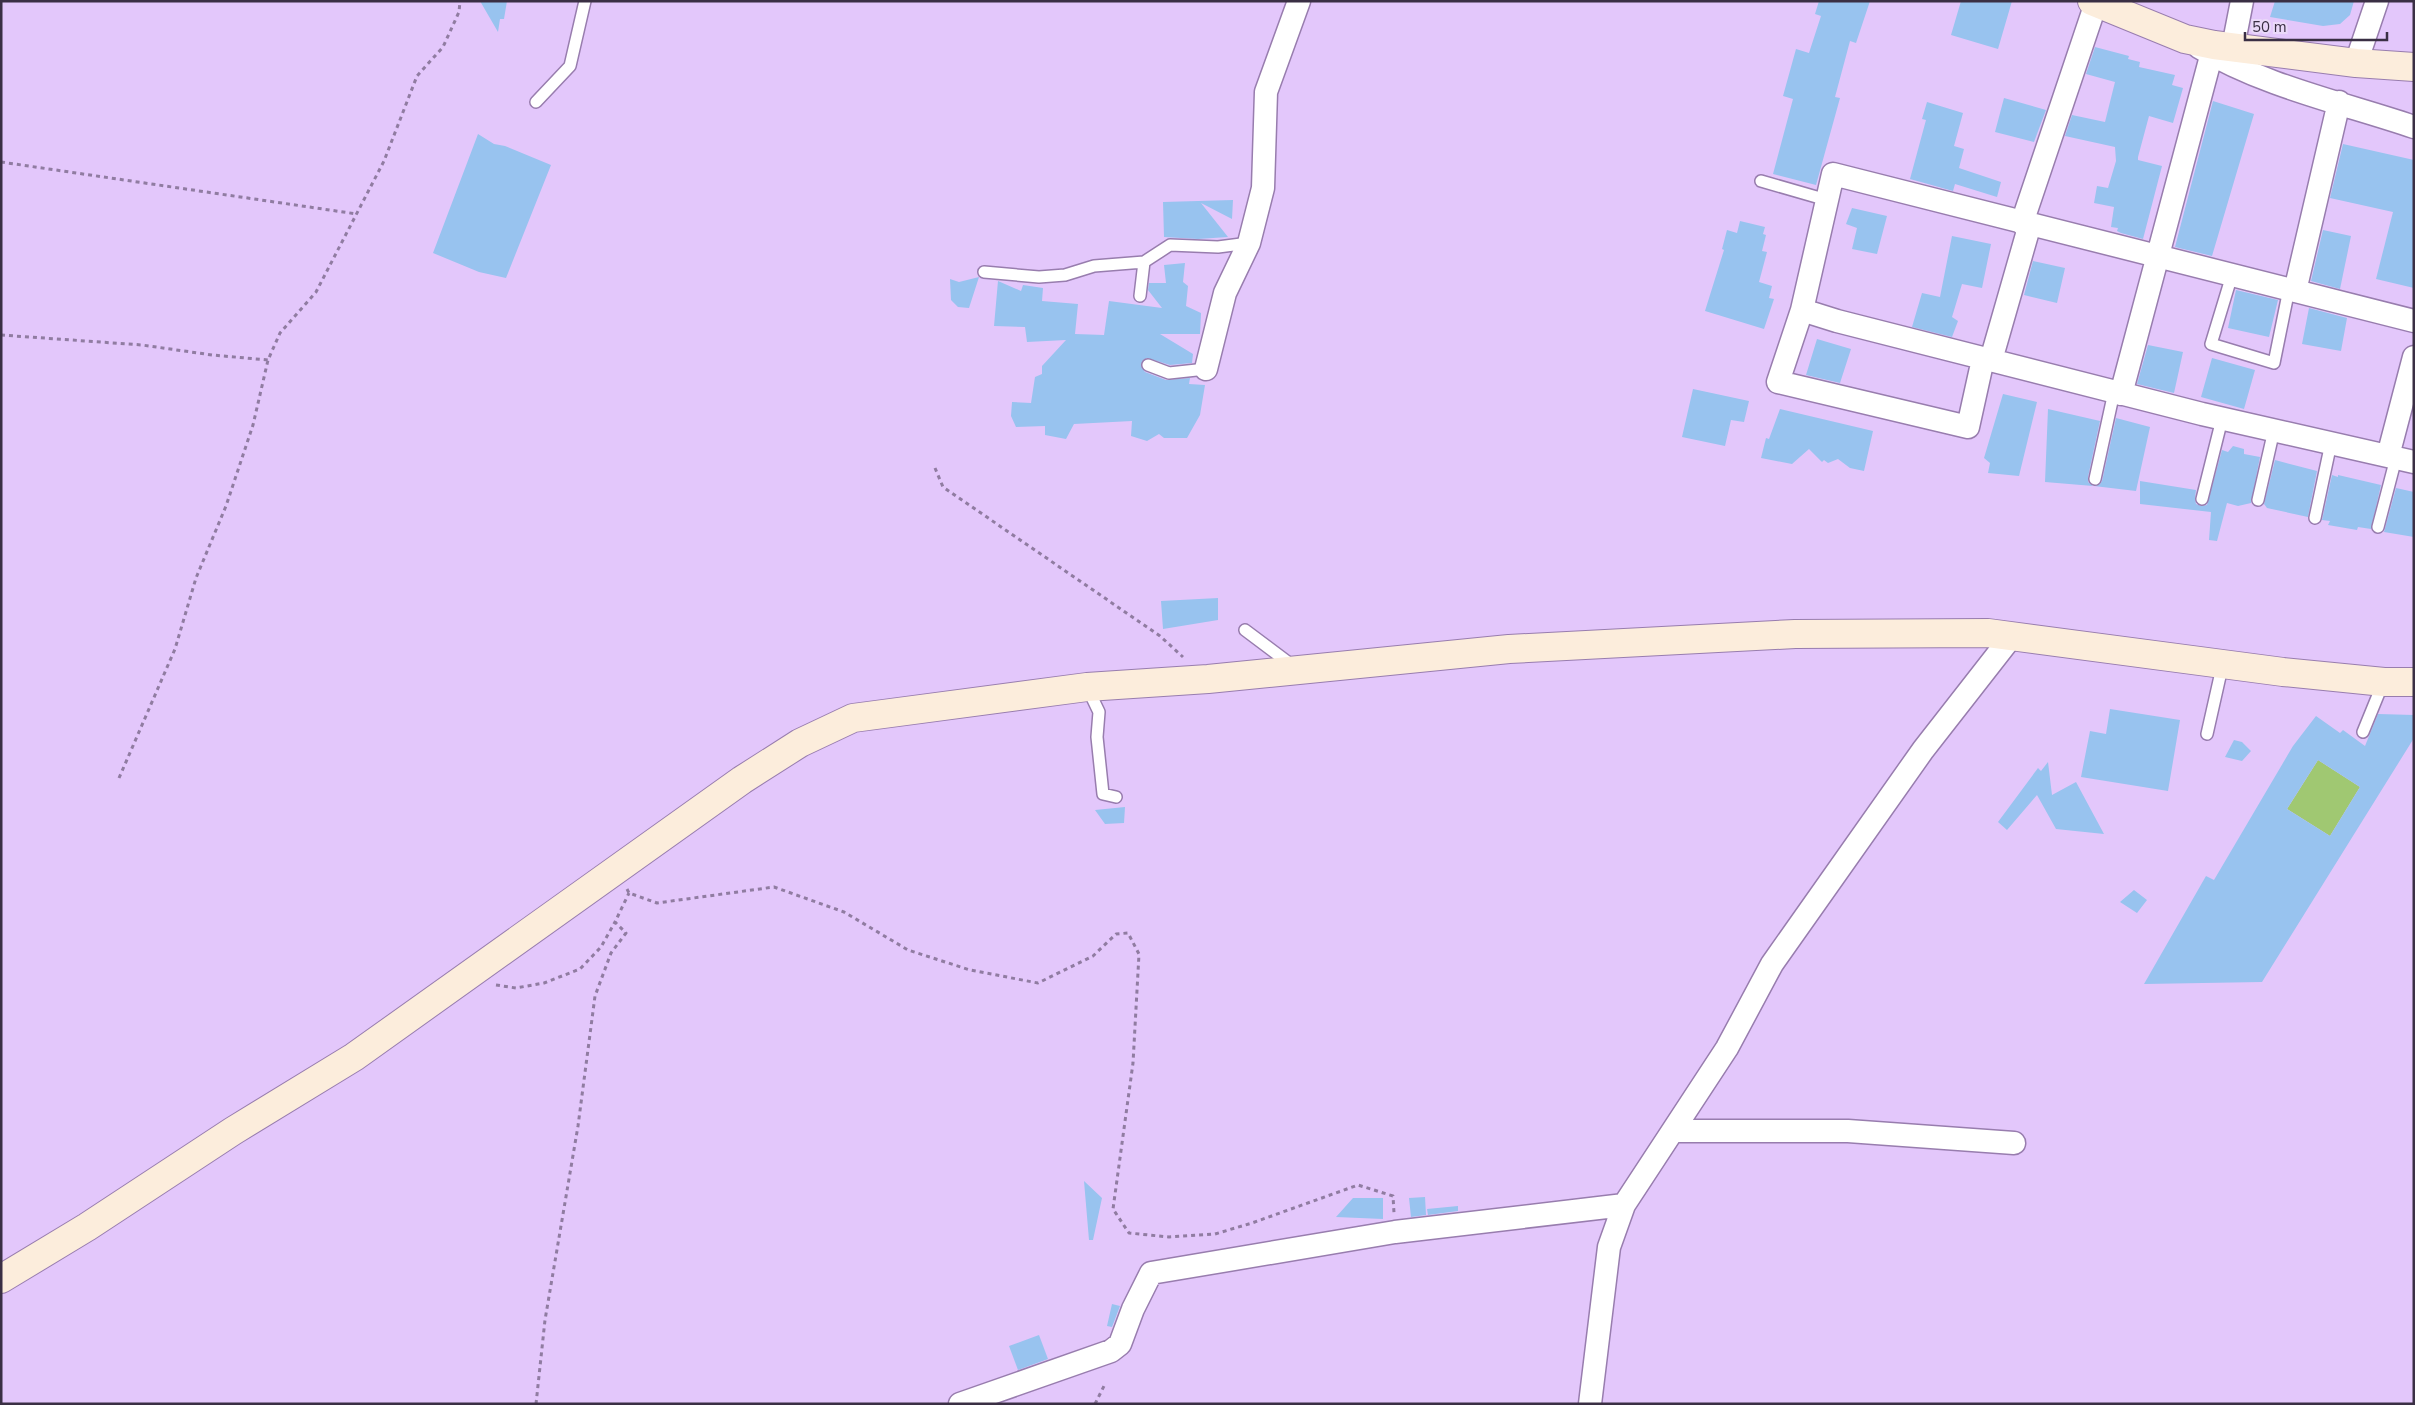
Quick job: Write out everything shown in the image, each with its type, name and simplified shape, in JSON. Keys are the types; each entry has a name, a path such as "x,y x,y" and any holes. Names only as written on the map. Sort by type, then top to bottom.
{"street":[{"path":"1206,369 1225,293 1249,243 1263,188 1266,92 1299,1"},
{"path":"2117,393 2219,49 2242,1"},
{"path":"2356,63 2377,1"},
{"path":"2414,67 2219,49 2185,39 2126,8 2094,2 2026,223 1968,427 1778,382 1802,310 1834,174 2026,223 2414,321"},
{"path":"2219,49 2295,90 2339,102 2414,127"},
{"path":"2292,290 2339,102"},
{"path":"1802,310 1837,321 2117,393 2222,419 2399,458 2414,357"},
{"path":"1,1279 87,1227 228,1134 354,1057 742,780 800,743 853,718 1087,687 1298,670 1509,649 1795,634 1988,633 2384,682 2414,682"},
{"path":"1590,1404 1609,1247 1624,1204 1727,1048 1772,964 1923,750 2012,636"},
{"path":"1672,1131 1848,1131 2014,1143"},
{"path":"960,1404 1111,1351 1120,1344 1133,1309 1151,1273 1394,1232 1624,1204"}],"lane":[{"path":"536,102 570,66 585,1"},
{"path":"1761,181 1827,200"},
{"path":"984,272 1031,277 1056,276 1094,266 1144,262 1170,245 1218,247 1249,243"},
{"path":"1140,296 1144,262"},
{"path":"2232,275 2211,344 2274,363 2292,290"},
{"path":"1148,365 1169,373 1206,369"},
{"path":"2095,479 2117,393"},
{"path":"2202,499 2222,419"},
{"path":"2258,500 2274,430"},
{"path":"2315,518 2331,443"},
{"path":"2378,527 2399,458"},
{"path":"1245,630 1298,670"},
{"path":"2207,734 2223,663"},
{"path":"2363,732 2384,682"},
{"path":"1087,687 1099,712 1097,737 1103,794 1116,797"}],"path":[{"path":"119,778 175,649 196,578 226,506 253,425 268,360 280,333 316,292 384,161 417,76 443,47 459,12 460,1"},
{"path":"1,162 357,214"},
{"path":"1,335 142,346 268,360"},
{"path":"935,468 942,487 1160,636"},
{"path":"618,868 629,893 657,903 774,887 844,912 908,950 970,970 1038,983 1093,956 1116,934 1128,933 1139,954 1133,1063 1112,1209 1129,1233 1169,1237 1215,1234 1252,1223 1358,1184 1393,1196 1394,1232"},
{"path":"490,986 516,988 544,983 580,969 601,948 629,893"},
{"path":"536,1404 546,1320 578,1126 595,996 611,954 626,933 615,922"},
{"path":"1095,1404 1104,1386"}],"green space":[{"path":"2318,760 2360,787 2330,836 2287,809"}],"building":[{"path":"480,1 507,1 504,19 500,19 498,32"},
{"path":"1819,1 1870,1 1856,43 1850,41 1835,97 1840,98 1816,185 1773,174 1793,99 1783,96 1796,49 1809,53 1821,16 1815,14"},
{"path":"1961,1 2012,1 1998,49 1951,35"},
{"path":"2275,1 2354,1 2350,15 2340,24 2323,26 2270,17"},
{"path":"2095,47 2129,56 2128,59 2140,62 2139,67 2175,75 2172,85 2183,88 2173,123 2149,116 2138,157 2138,160 2162,166 2143,239 2121,233 2117,231 2118,228 2111,227 2114,207 2094,203 2097,186 2108,188 2116,161 2115,147 2065,136 2072,115 2105,122 2115,82 2086,74"},
{"path":"2004,98 2046,110 2034,142 1995,132"},
{"path":"2213,101 2254,114 2212,256 2175,247"},
{"path":"1927,102 1963,113 1954,146 1964,149 1959,168 2001,182 1997,197 1955,184 1953,191 1910,179 1926,120 1922,119"},
{"path":"478,134 494,144 505,146 551,165 506,278 479,272 433,253"},
{"path":"2343,144 2414,160 2414,288 2376,279 2393,212 2330,198"},
{"path":"1233,200 1232,219 1201,203 1228,237 1198,239 1164,237 1163,202"},
{"path":"1852,208 1887,216 1877,254 1852,249 1857,228 1846,224"},
{"path":"1740,221 1765,227 1763,234 1766,235 1762,251 1767,252 1759,282 1772,286 1769,298 1774,299 1764,329 1705,311 1724,250 1722,249 1727,230 1737,233"},
{"path":"2323,230 2351,236 2340,289 2311,281"},
{"path":"1952,236 1991,244 1982,288 1962,284 1952,317 1958,321 1952,337 1912,327 1922,293 1940,297"},
{"path":"2033,261 2065,268 2057,303 2024,295"},
{"path":"1185,263 1183,282 1188,286 1186,306 1201,313 1200,334 1160,334 1193,354 1192,363 1170,365 1147,358 1143,360 1141,366 1145,372 1166,380 1190,378 1189,384 1205,385 1200,415 1187,438 1164,438 1159,434 1147,441 1131,436 1132,421 1074,424 1066,439 1045,435 1045,426 1016,427 1011,416 1012,402 1031,403 1035,377 1042,374 1042,366 1066,340 1027,342 1025,327 994,326 998,281 1021,291 1023,285 1043,288 1042,301 1078,304 1075,334 1104,335 1109,301 1162,308 1148,290 1149,283 1166,283 1164,265"},
{"path":"979,277 969,308 958,307 951,300 950,279 959,282"},
{"path":"2236,290 2278,300 2269,337 2228,328"},
{"path":"2309,308 2347,318 2341,351 2302,344"},
{"path":"1817,339 1851,349 1840,383 1806,375"},
{"path":"2148,345 2183,352 2174,393 2137,384"},
{"path":"2212,358 2255,370 2244,409 2201,397"},
{"path":"1693,389 1749,401 1744,422 1731,420 1725,446 1682,437"},
{"path":"2003,394 2037,402 2019,476 1988,473 1990,463 1984,458"},
{"path":"1780,409 1873,431 1864,471 1850,468 1838,459 1828,463 1824,460 1822,462 1809,449 1792,464 1761,458 1766,438 1769,439"},
{"path":"2048,409 2100,421 2088,477 2088,482 2093,486 2045,482"},
{"path":"2116,418 2150,427 2136,491 2094,486 2102,481"},
{"path":"2233,446 2244,449 2244,454 2260,457 2251,503 2238,506 2227,503 2217,541 2209,540 2211,512 2140,504 2140,481 2196,490 2196,504 2201,506 2207,505 2222,450 2228,452"},
{"path":"2275,460 2317,471 2308,517 2267,508 2264,504"},
{"path":"2332,475 2381,485 2371,529 2358,527 2357,530 2328,525 2330,521 2322,520"},
{"path":"2396,488 2414,492 2414,537 2384,532"},
{"path":"1218,598 1218,620 1163,629 1161,601"},
{"path":"2110,709 2180,720 2168,791 2081,777 2090,731 2106,734"},
{"path":"2378,714 2414,715 2414,738 2262,982 2144,984 2206,876 2214,880 2293,746 2316,716 2340,733 2343,730 2365,746","holes":["2318,760 2360,787 2330,836 2287,809"]},
{"path":"2234,740 2242,742 2251,751 2242,761 2225,757"},
{"path":"2048,762 2052,795 2076,782 2104,834 2056,829 2037,795 2007,830 1998,822 2038,768 2041,771"},
{"path":"1125,807 1124,823 1105,824 1095,810"},
{"path":"2134,890 2147,900 2137,913 2120,902"},
{"path":"1084,1181 1102,1198 1093,1240 1089,1240"},
{"path":"1425,1197 1426,1215 1411,1217 1409,1198"},
{"path":"1353,1198 1383,1198 1383,1219 1336,1217"},
{"path":"1458,1206 1458,1211 1428,1215 1427,1209"},
{"path":"1112,1304 1120,1306 1112,1327 1107,1326"},
{"path":"1039,1335 1048,1359 1018,1370 1009,1346"}]}
